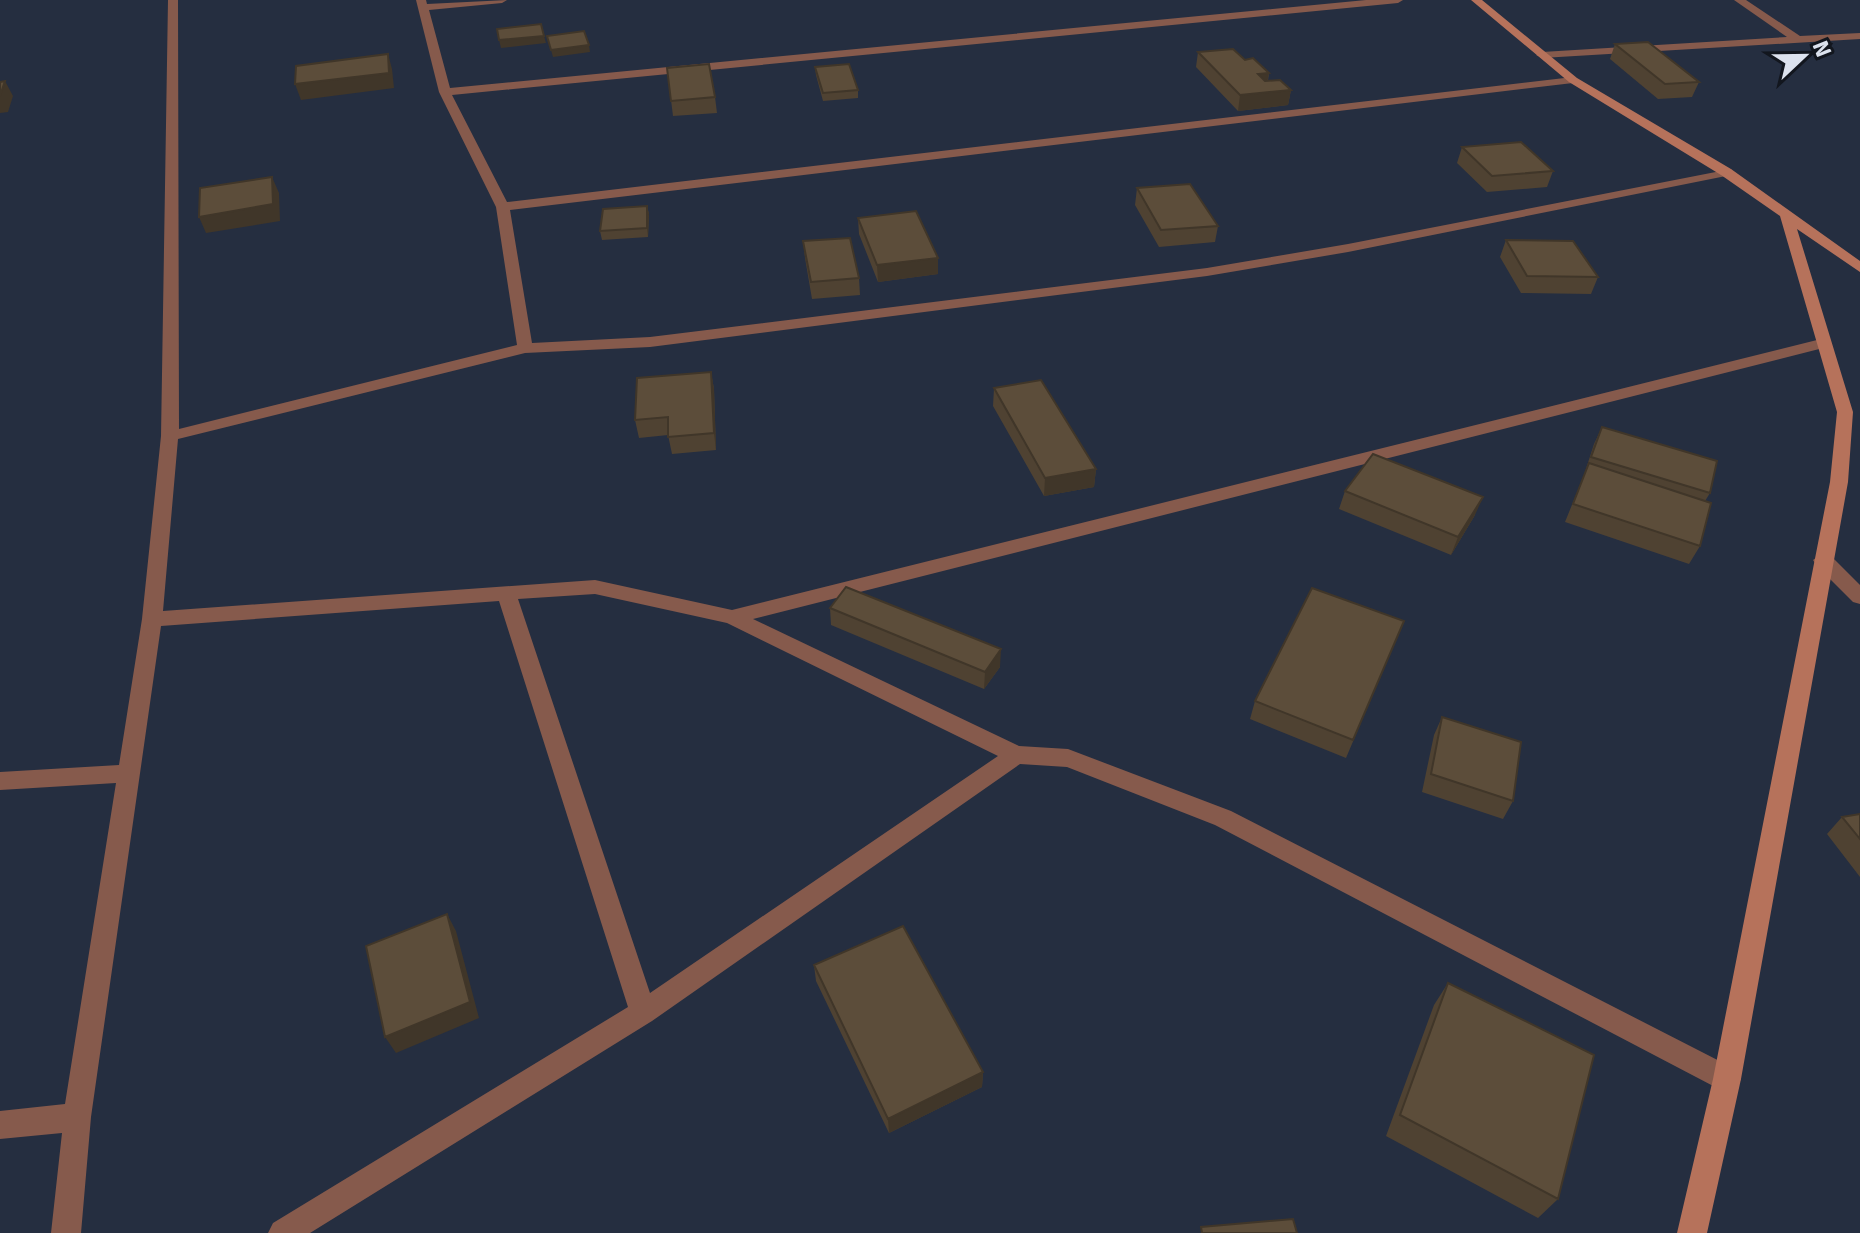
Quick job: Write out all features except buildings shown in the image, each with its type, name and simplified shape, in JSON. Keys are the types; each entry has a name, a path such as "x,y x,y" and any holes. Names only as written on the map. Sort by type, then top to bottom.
{"street":[{"path":"66,1233 77,1117 152,619 170,436 173,0"},
{"path":"502,0 422,3 445,92 503,207 525,348"},
{"path":"445,92 1398,0"},
{"path":"1476,0 1573,80 1726,172 1860,268"},
{"path":"1739,0 1800,41"},
{"path":"1542,55 1860,36"},
{"path":"503,207 1573,80"},
{"path":"170,436 525,348 650,342 1207,272 1348,248 1726,172"},
{"path":"1692,1233 1727,1079 1839,482 1845,412 1786,214"},
{"path":"732,617 1825,343"},
{"path":"1823,560 1860,597"},
{"path":"152,619 595,587 732,617 1016,755 1068,758 1223,818 1727,1079"},
{"path":"506,592 643,1012"},
{"path":"283,1233 643,1012 1016,755"},
{"path":"0,781 128,773"},
{"path":"0,1125 77,1117"}]}
